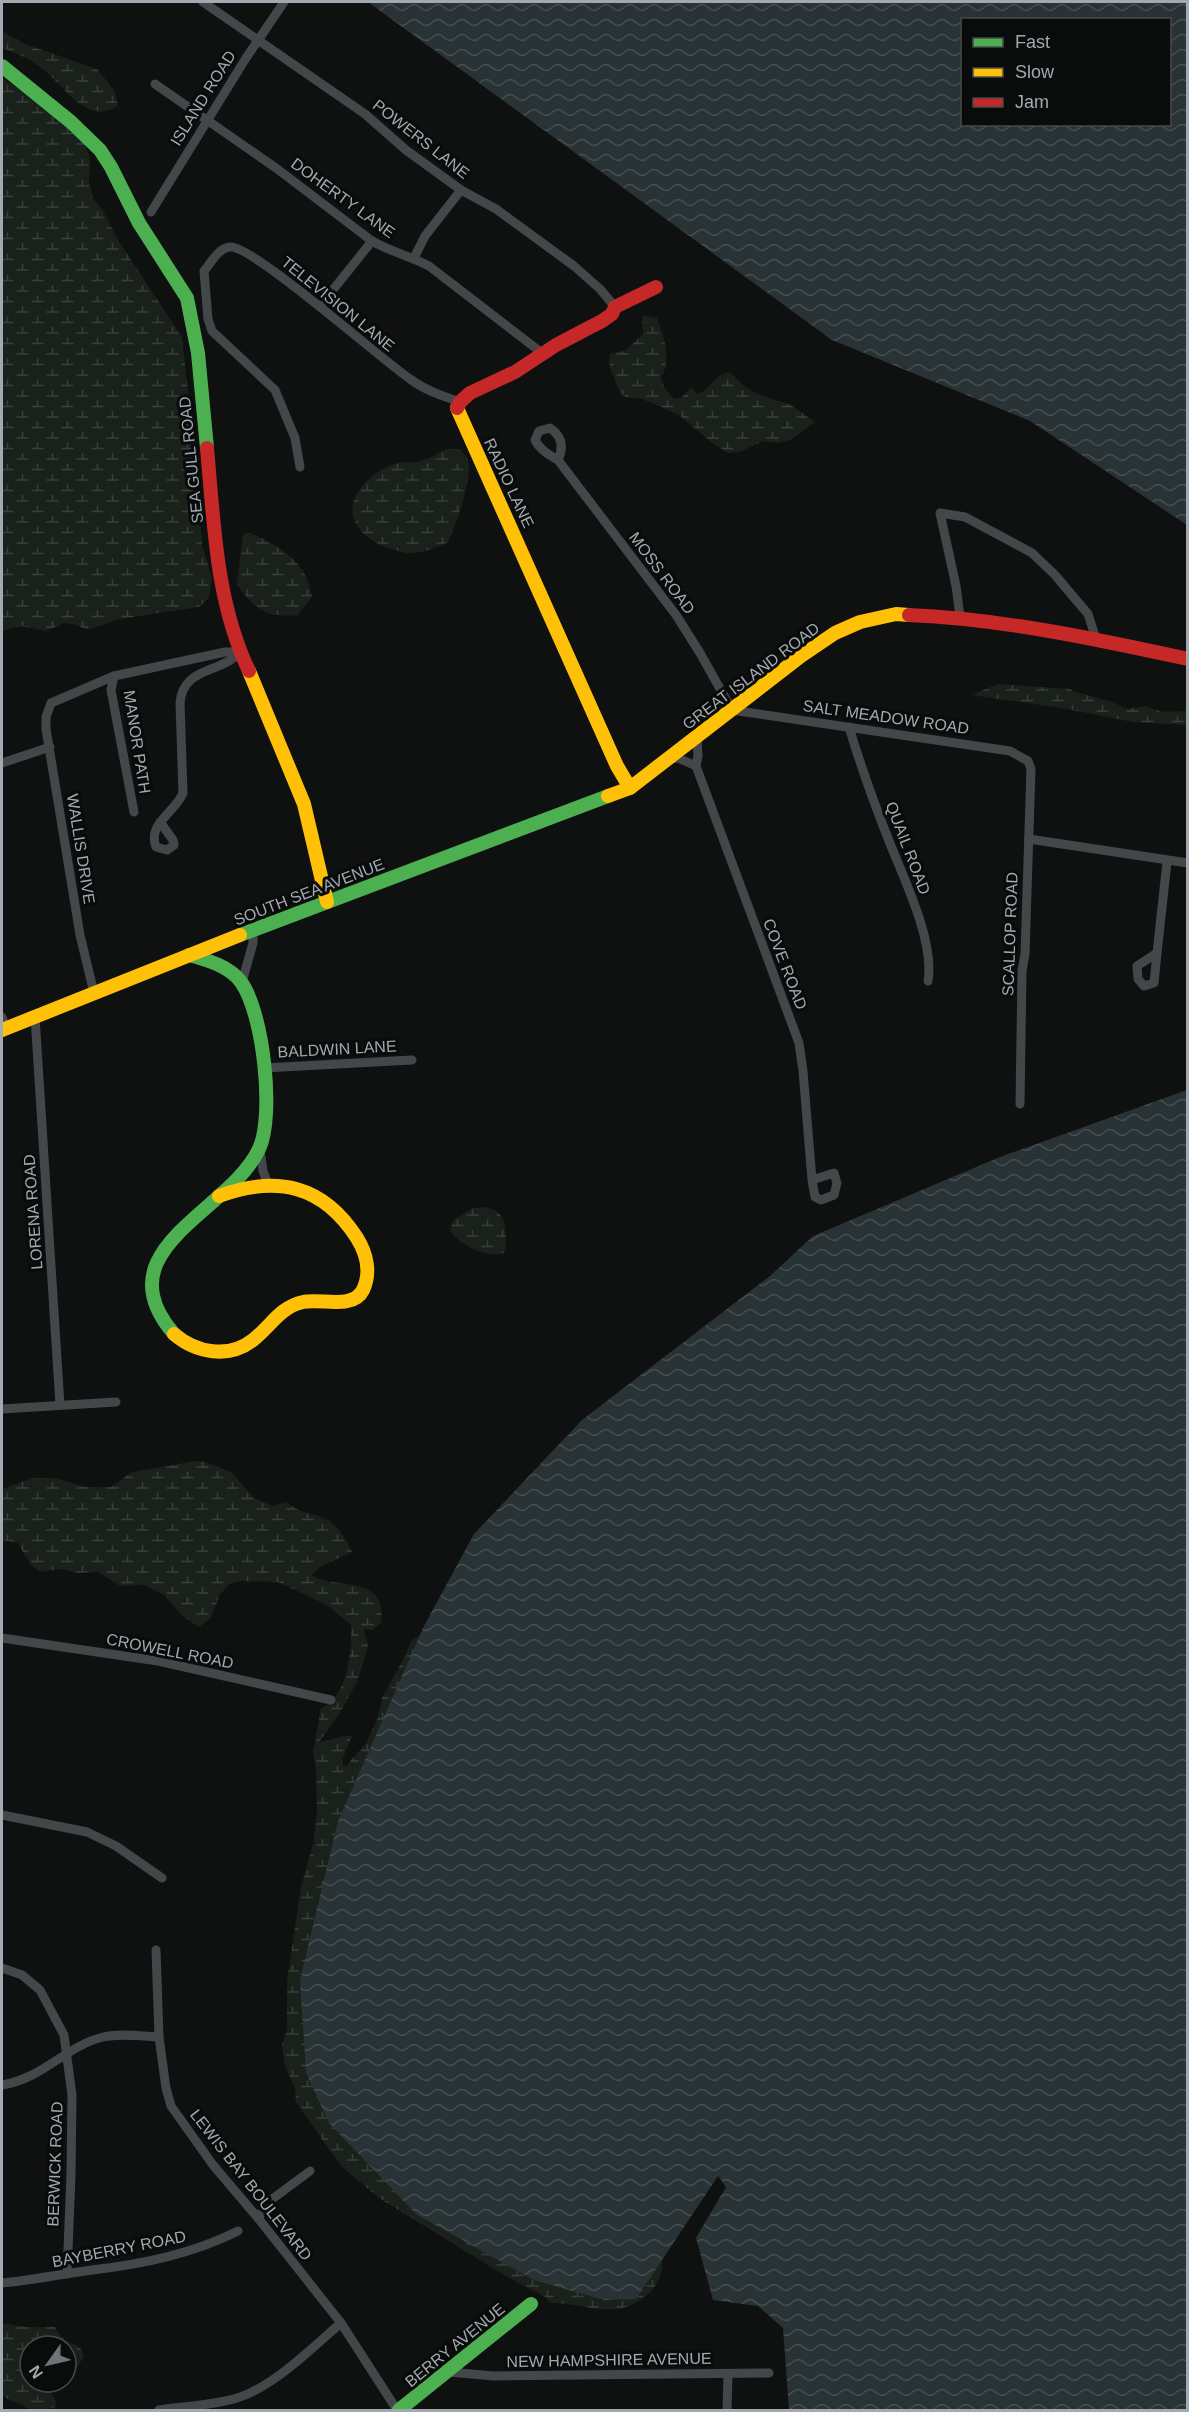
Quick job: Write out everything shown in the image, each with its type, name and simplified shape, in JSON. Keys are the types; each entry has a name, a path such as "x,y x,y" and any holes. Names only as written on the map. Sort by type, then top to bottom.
{"street":[{"name":"POWERS LANE","path":"203,2 365,114 406,150 461,190 496,209 574,266 600,289 615,307"},
{"name":"ISLAND ROAD","path":"151,212 284,2"},
{"name":"SEA GULL ROAD","path":"2,66 71,122 100,150 139,223 187,298 198,353 225,605 240,652 294,773 311,828 327,902"},
{"name":"DOHERTY LANE","path":"155,84 276,168 372,241 397,254 414,258 429,266 542,353"},
{"path":"414,258 429,230 461,190"},
{"path":"320,306 372,241"},
{"name":"TELEVISION LANE","path":"300,467 296,438 275,390 212,331 208,318 204,271 219,252 232,246 268,266 412,381 440,396 460,402"},
{"path":"460,402 470,393 497,382 542,353 593,327 612,314 615,307 656,287"},
{"name":"RADIO LANE","path":"460,402 457,408 459,415 509,521 600,728 630,788"},
{"name":"MOSS ROAD","path":"558,460 682,624 732,710"},
{"path":"960,618 956,586 940,513 965,517 1032,553 1089,614 1096,639"},
{"name":"GREAT ISLAND ROAD","path":"630,788 801,656 848,627 878,617 896,614 960,618 1096,639 1188,659"},
{"path":"114,676 225,652 240,652"},
{"path":"160,822 174,808 183,793 181,693 185,685 202,672 233,660 240,652"},
{"name":"WALLIS DRIVE","path":"93,993 80,935 46,729 47,709 51,703 114,676"},
{"name":"MANOR PATH","path":"114,676 111,690 134,812"},
{"name":"SALT MEADOW ROAD","path":"732,710 1010,751 1024,758 1030,766"},
{"name":"QUAIL ROAD","path":"849,727 862,769 919,921 928,960 928,981"},
{"name":"COVE ROAD","path":"697,738 696,766 799,1043 812,1180"},
{"path":"2,764 50,747"},
{"path":"670,759 678,758 696,766"},
{"name":"SCALLOP ROAD","path":"1020,1104 1022,971 1029,839 1030,766"},
{"name":"SOUTH SEA AVENUE","path":"3,1025 35,1017 253,930 630,788"},
{"path":"1029,839 1188,864"},
{"path":"1156,953 1167,862"},
{"path":"242,982 253,944 253,930"},
{"path":"189,955 214,963 242,982 254,1013 264,1068 266,1129 260,1149 240,1175 165,1246 158,1257 153,1274 153,1300 164,1322 189,1346 212,1351 245,1346 292,1305 304,1301 331,1303 352,1300 365,1284 366,1254 345,1220 333,1208 304,1191 268,1184 238,1187 219,1196"},
{"name":"LORENA ROAD","path":"35,1017 60,1405"},
{"name":"BALDWIN LANE","path":"264,1068 412,1060"},
{"path":"260,1149 263,1171 268,1184"},
{"path":"2,1409 116,1402"},
{"name":"CROWELL ROAD","path":"2,1638 158,1661 332,1700"},
{"path":"2,1815 87,1832 101,1837 162,1878"},
{"name":"LEWIS BAY BOULEVARD","path":"156,1950 159,2037 166,2088 177,2117 341,2323 398,2410"},
{"name":"BERWICK ROAD","path":"2,1968 22,1975 40,1990 64,2035 72,2095 67,2274"},
{"path":"2,2085 22,2081 102,2037 122,2035 159,2037"},
{"path":"258,2218 271,2200 310,2171"},
{"name":"BAYBERRY ROAD","path":"2,2283 128,2265 194,2251 238,2231"},
{"name":"BERRY AVENUE","path":"398,2410 449,2372 531,2304"},
{"path":"159,2410 233,2399 249,2394 287,2367 341,2323"},
{"name":"NEW HAMPSHIRE AVENUE","path":"449,2372 484,2376 769,2373"},
{"path":"727,2410 728,2374"}],"green space":[{"path":"2,31 25,44 97,69 115,91 118,106 107,111 86,108 38,65 2,48"},
{"path":"2,78 38,101 85,144 90,158 89,181 93,198 182,337 197,470 202,545 212,578 209,598 199,607 120,619 87,630 65,623 46,631 21,626 2,631"},
{"path":"642,315 657,318 666,356 661,378 664,387 674,399 682,397 691,387 698,394 720,376 729,372 748,389 791,405 815,422 791,440 777,443 763,441 740,452 728,453 712,443 679,415 640,398 627,398 620,393 610,368 609,359 611,353 625,351 643,334"},
{"path":"446,449 460,449 467,459 469,468 463,501 448,542 427,551 407,553 382,546 361,531 355,522 354,501 359,489 370,478 391,465 421,461"},
{"path":"250,533 282,550 299,565 305,574 312,597 297,616 272,614 260,609 249,600 237,584 243,534"},
{"path":"998,684 1070,689 1113,702 1126,709 1145,706 1162,712 1187,711 1187,725 1133,722 1062,708 971,695"},
{"path":"485,1207 497,1212 503,1218 506,1239 504,1253 490,1254 473,1249 458,1240 450,1229 453,1220 473,1208"},
{"path":"196,1461 206,1462 231,1472 254,1498 273,1506 286,1502 299,1510 332,1523 352,1552 320,1567 312,1575 322,1580 358,1586 369,1590 377,1597 381,1607 381,1623 372,1630 364,1629 368,1647 357,1682 337,1718 319,1742 352,1736 343,1758 343,1765 346,1766 366,1743 378,1717 382,1698 411,1641 433,1626 662,2254 661,2274 656,2285 642,2299 631,2305 598,2309 551,2303 544,2296 509,2278 379,2198 340,2165 296,2102 295,2089 285,2066 282,2045 287,2028 287,1981 301,1887 313,1844 317,1811 313,1752 321,1708 330,1703 343,1684 351,1647 351,1625 327,1605 278,1582 240,1581 230,1584 220,1594 211,1618 199,1627 182,1616 164,1595 144,1585 120,1586 98,1572 77,1573 62,1569 40,1572 30,1564 18,1543 2,1540 2,1489 33,1478 56,1478 85,1487 111,1487 132,1472"},
{"path":"2,2323 26,2327 55,2327 60,2334 18,2334 18,2394 52,2394 56,2401 56,2408 32,2410 2,2396"},
{"path":"78,2347 84,2356 78,2366"}],"water":[{"path":"368,2 1187,2 1187,525 1030,421 832,340"},
{"path":"1187,1090 1187,2410 789,2410 783,2328 758,2306 713,2300 696,2238 726,2187 718,2176 636,2299 604,2300 534,2280 416,2214 329,2123 306,2073 300,1980 338,1821 424,1626 474,1534 582,1420 770,1276 813,1236 1000,1157"}],"traffic: fast":[{"path":"2,66 71,122 100,150 139,223 187,298 198,353 207,448"},
{"path":"240,935 608,796"},
{"path":"174,1334 156,1304 152,1278 161,1255 178,1233 244,1172 259,1149 264,1133 266,1113 261,1039 249,996 236,976 217,964 189,955"},
{"path":"399,2410 531,2304"}],"traffic: slow":[{"path":"457,408 617,766 630,788"},
{"path":"608,796 630,788 801,656 835,633 860,622 896,614 909,615"},
{"path":"249,671 304,804 327,902"},
{"path":"2,1030 240,935"},
{"path":"174,1334 192,1346 202,1349 234,1350 253,1340 295,1304 310,1301 344,1302 352,1300 363,1290 365,1284 367,1264 357,1238 344,1220 314,1196 297,1189 279,1186 260,1186 219,1196"}],"traffic: jam":[{"path":"457,408 470,393 515,372 556,345 602,321 612,314 615,307 656,287"},
{"path":"207,448 218,562 223,590 238,645 249,671"},
{"path":"909,615 1014,625 1188,659"}]}
